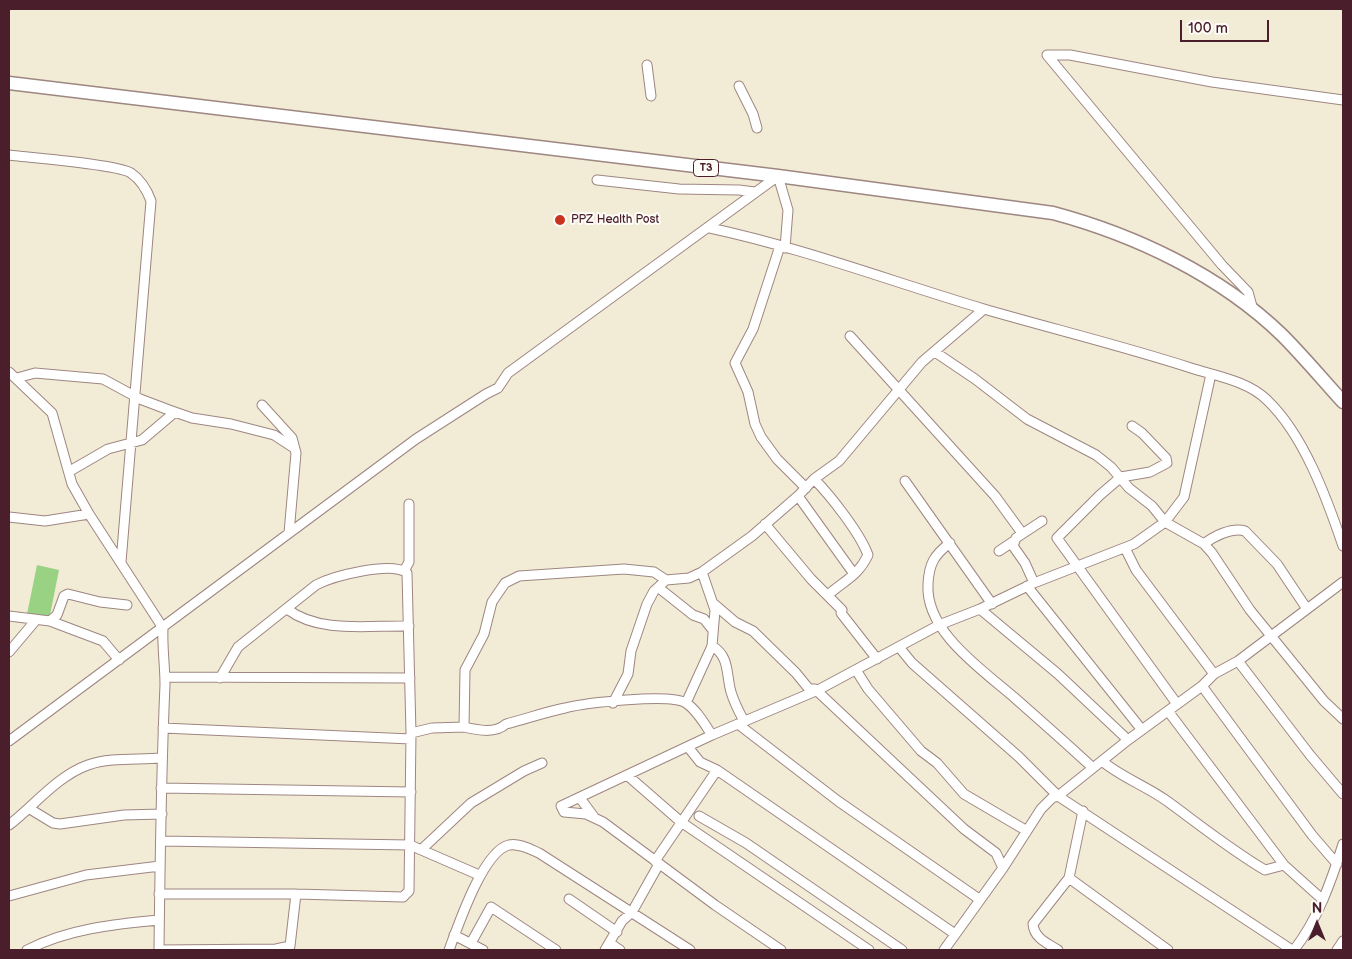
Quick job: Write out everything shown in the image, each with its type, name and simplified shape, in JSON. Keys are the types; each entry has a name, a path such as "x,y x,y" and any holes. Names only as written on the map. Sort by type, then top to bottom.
{"highway":[{"name":"T3","path":"9,83 778,176 1024,208 1090,223 1139,242 1175,260 1228,293 1282,335 1343,402"}],"street":[{"path":"1254,313 1248,292 1222,265 1047,55 1070,55 1212,82 1343,100"},
{"path":"647,65 651,96"},
{"path":"739,86 753,114 757,128"},
{"path":"9,155 130,172 146,188 151,201 121,562"},
{"path":"9,740 416,440 498,388 508,373 623,292 664,258 710,228 778,176 788,210 782,247 748,343 735,364 748,392 755,424 761,437 777,459 806,488"},
{"path":"597,180 679,189 755,192"},
{"path":"710,228 782,247 984,309 1211,374 1252,389 1266,399 1282,417 1310,463 1343,546"},
{"path":"464,727 465,670 484,634 492,602 505,583 519,576 529,574 574,574 624,569 654,572 666,580 689,578 702,572 742,544 798,496 814,479 839,461 910,376 984,309"},
{"path":"850,336 898,392 995,496 1022,533"},
{"path":"935,352 975,379 1027,419 1096,455 1130,488 1152,506 1165,522 1204,544 1250,610 1324,701 1343,719"},
{"path":"13,375 34,373 69,378 98,378 134,396 175,412 192,418 231,424 274,435 294,448"},
{"path":"594,817 562,811 561,809 563,805 712,735 816,690 939,625 992,604 1030,584 1125,548 1165,522 1176,510 1187,492 1211,374"},
{"path":"13,375 52,413 70,471 72,484 89,514 163,628 162,643 165,678 161,758 162,841 159,894 159,950 276,949 290,946 296,894"},
{"path":"262,405 292,438 294,448 289,533"},
{"path":"70,471 108,449 130,445 142,440 175,412"},
{"path":"1132,426 1142,433 1166,458 1167,464 1150,472 1121,478 1100,495 1057,538 1177,704"},
{"path":"814,479 828,494 866,549 868,555 862,568 854,574 854,577 842,583 828,595"},
{"path":"906,481 992,604"},
{"path":"798,496 854,574"},
{"path":"404,571 409,562 409,504"},
{"path":"9,517 45,521 89,514"},
{"path":"999,551 1014,542 1022,533 1042,521"},
{"path":"765,524 811,579 828,595 877,659"},
{"path":"1204,544 1228,532 1239,529 1245,531 1277,564 1307,609"},
{"path":"1014,542 1013,546 1025,563 1030,584 1142,730"},
{"path":"950,543 937,553 929,571 929,603 939,625 946,635 975,663 1093,768"},
{"path":"1125,548 1136,570 1214,674"},
{"path":"159,894 296,894 366,897 407,895 410,882 411,792 408,573 404,571 372,570 330,578 316,585 238,647 220,678"},
{"path":"686,703 712,646 714,604 702,572"},
{"path":"613,703 628,674 631,651 647,604 654,591 666,580"},
{"path":"944,950 1003,868 1047,802 1058,796 1128,740 1202,686 1214,674 1238,661 1343,582"},
{"path":"659,588 693,615 704,619 712,629"},
{"path":"50,621 54,619 64,596 68,594 100,602 127,605"},
{"path":"714,604 735,622 752,631 796,673 809,689 816,690 964,829 996,853 1003,868"},
{"path":"287,609 299,618 318,624 409,626"},
{"path":"980,609 1058,674 1128,740"},
{"path":"9,616 50,621 104,641 119,660"},
{"path":"9,652 36,620"},
{"path":"712,646 716,648 728,667 730,690 741,723 831,796 979,899"},
{"path":"899,647 912,663 1019,757 1058,796 1293,950 1306,935 1324,900 1343,844"},
{"path":"1238,661 1310,755 1343,794"},
{"path":"856,670 868,689 920,751 937,763 964,794 1027,831"},
{"path":"165,678 410,678"},
{"path":"1202,686 1312,836 1337,864"},
{"path":"163,728 411,736 432,728 502,729 506,724 565,708 653,698 673,698 686,703 700,716 712,735"},
{"path":"1168,711 1284,866 1324,900"},
{"path":"688,747 700,762 717,770 955,934"},
{"path":"9,825 62,780 88,765 110,761 161,758"},
{"path":"1102,761 1111,769 1166,800 1214,836 1265,870 1284,866"},
{"path":"422,849 472,803 524,771 542,763"},
{"path":"620,950 608,947 622,921 632,912 681,822 717,770"},
{"path":"627,775 681,822 869,950"},
{"path":"161,788 411,792"},
{"path":"580,798 594,817 781,950"},
{"path":"30,809 53,823 60,824 124,815 162,814"},
{"path":"1058,950 1038,937 1034,931 1033,924 1069,878 1083,811"},
{"path":"699,816 746,843 902,950"},
{"path":"162,841 410,845 479,875"},
{"path":"449,950 479,875 504,848 519,845 539,853 690,950"},
{"path":"9,896 86,875 160,866"},
{"path":"1069,878 1168,950"},
{"path":"569,899 617,932"},
{"path":"471,943 491,907 556,950"},
{"path":"27,950 67,935 97,927 159,920"},
{"path":"454,935 483,950"},
{"path":"1337,950 1343,941"}],"green space":[{"path":"37,565 59,570 49,620 27,614"}],"place":[{"name":"PPZ Health Post","path":"560,220"}]}
